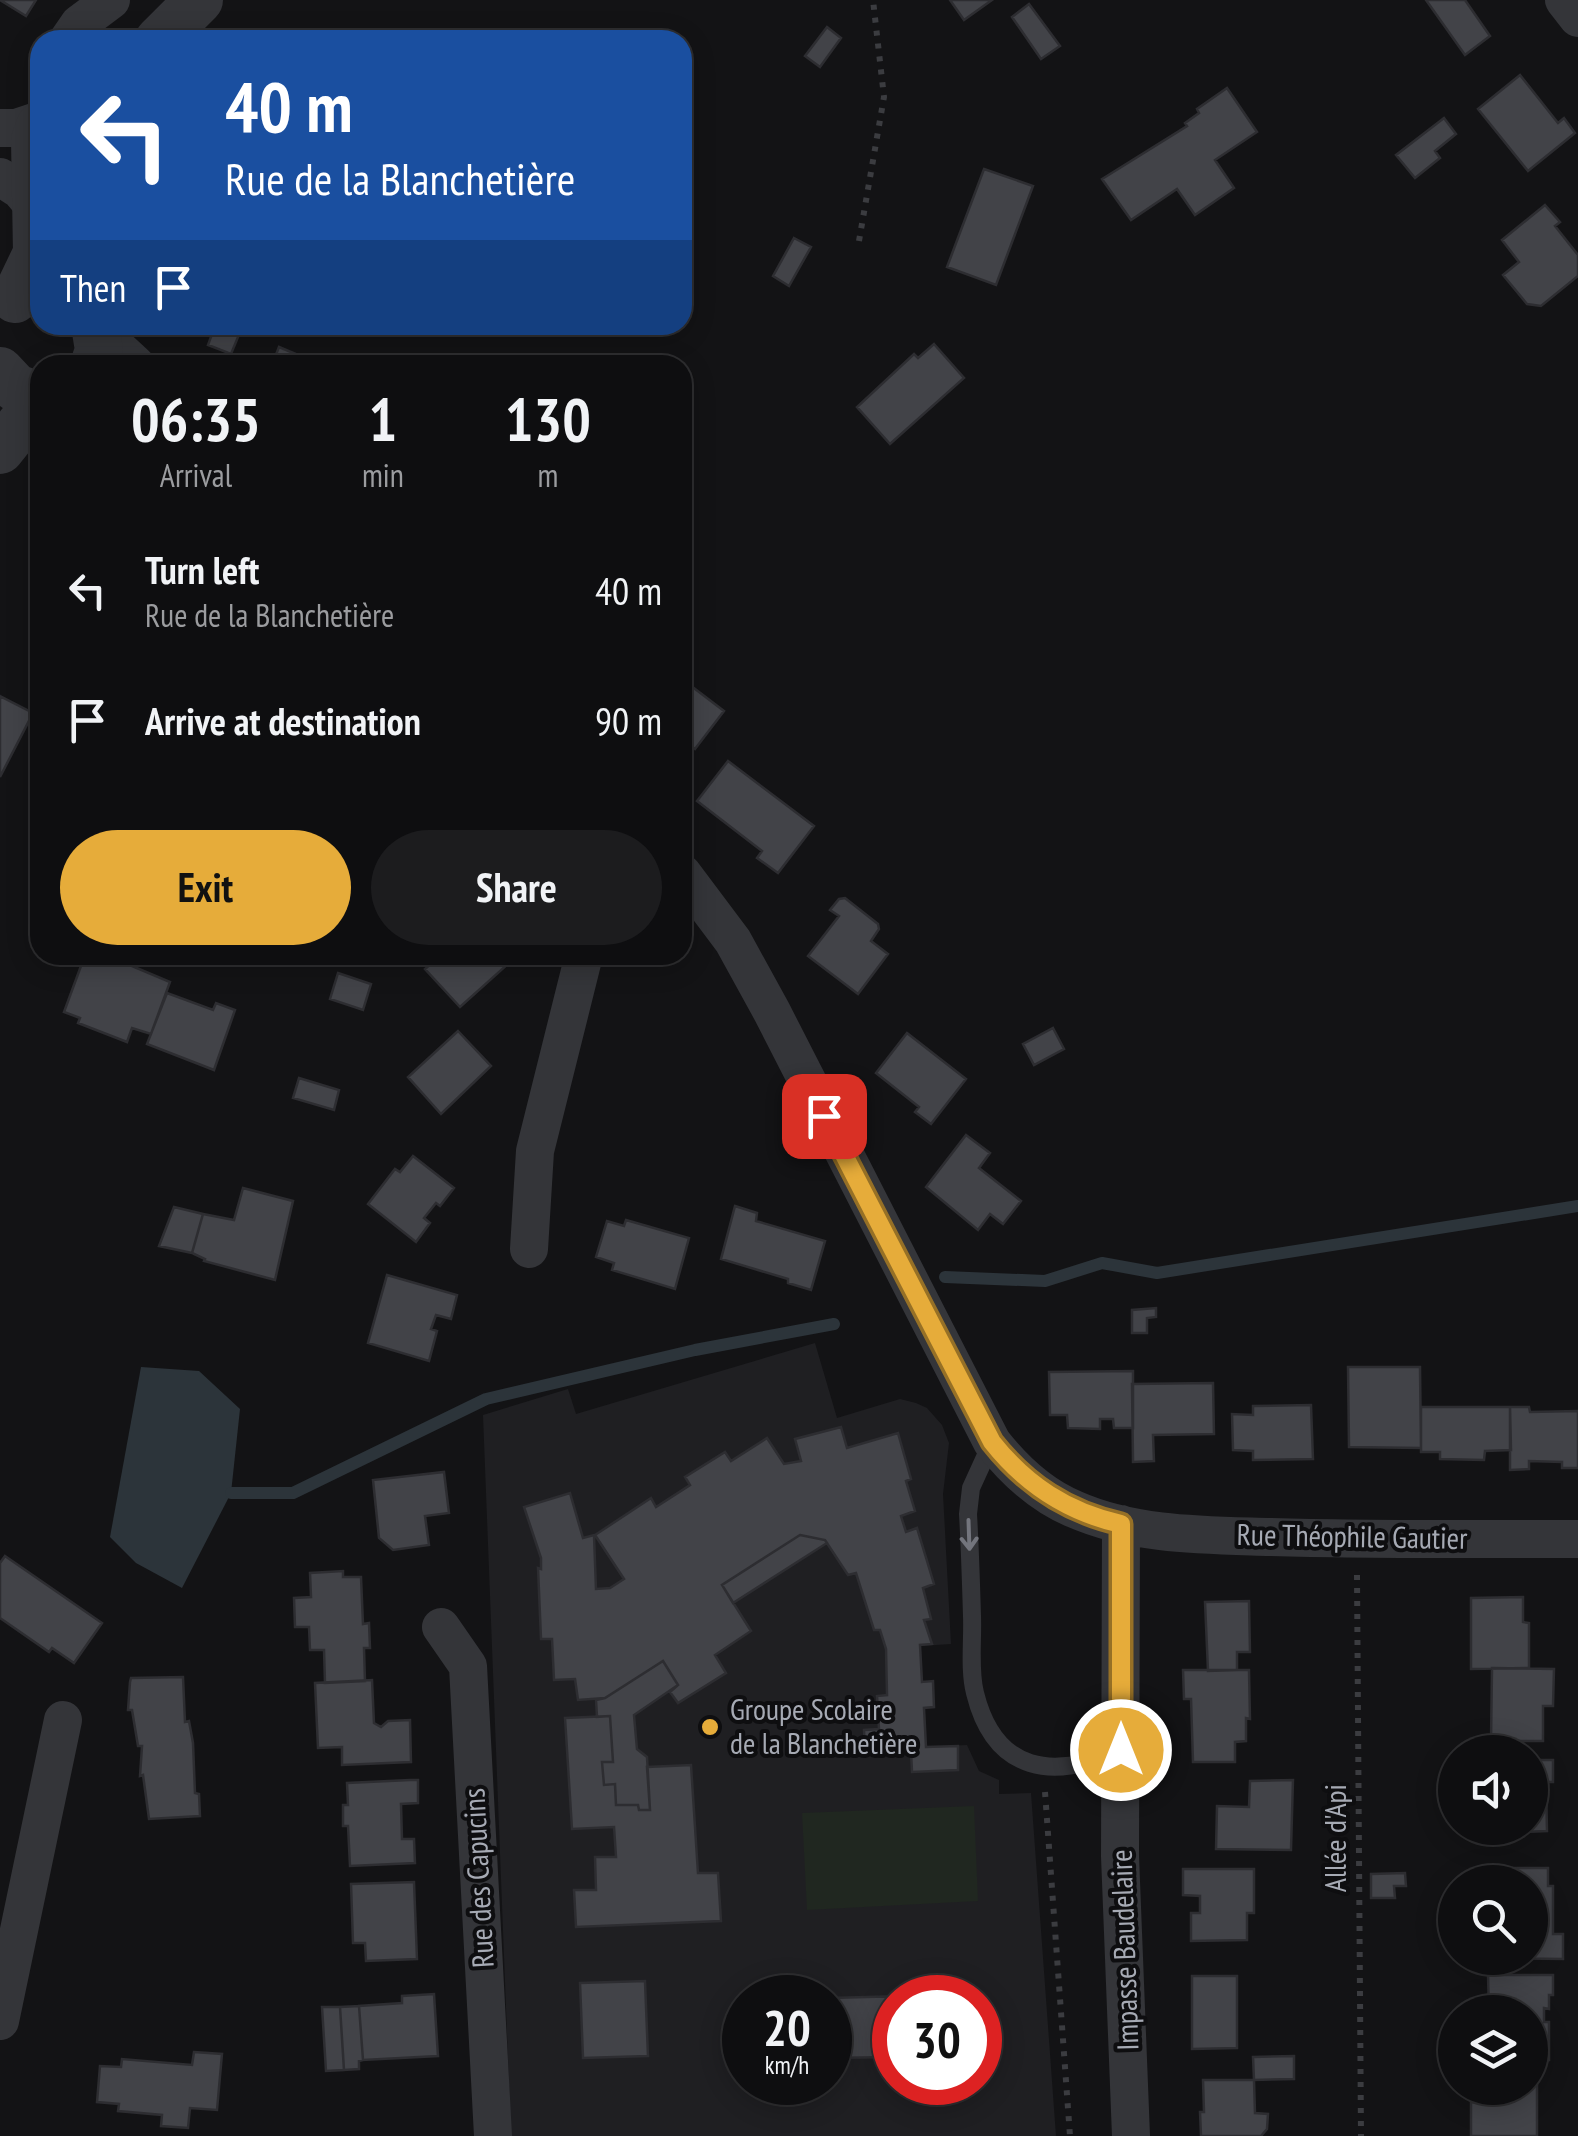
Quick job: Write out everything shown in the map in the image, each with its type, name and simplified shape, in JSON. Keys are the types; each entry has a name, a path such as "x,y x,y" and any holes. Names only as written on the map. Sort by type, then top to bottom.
{"street":[{"path":"75,30 111,0"},
{"path":"169,30 199,0"},
{"path":"201,30 218,0"},
{"path":"1564,0 1578,18"},
{"path":"0,128 30,125"},
{"path":"0,177 30,201"},
{"path":"18,302 30,271"},
{"path":"96,340 120,355"},
{"path":"0,371 16,388 30,394"},
{"path":"0,450 30,411"},
{"name":"Rue Théophile Gautier","path":"692,886 733,941 992,1442 1009,1464 1050,1497 1099,1519 1198,1535 1578,1539"},
{"path":"529,1249 535,1150 581,965"},
{"name":"Impasse Baudelaire","path":"1124,1525 1121,1874 1131,2136"},
{"name":"Rue des Capucins","path":"441,1628 468,1666 493,2136"},
{"path":"0,2021 64,1720"}],"lane":[{"path":"992,1442 979,1464 968,1514 974,1690 986,1725 996,1740 1023,1760 1043,1766 1081,1766 1121,1750"}],"path":[{"path":"859,241 884,96 873,0"},
{"name":"Allée d'Api","path":"1357,1539 1361,2136"},
{"path":"1043,1766 1070,2136"}],"shaded area":[{"name":"Groupe Scolaire de la Blanchetière","path":"815,1343 837,1418 900,1399 927,1408 942,1425 949,1443 943,1494 951,1644 921,1646 922,1681 933,1681 934,1707 924,1708 926,1747 967,1745 979,1771 999,1780 999,1794 1031,1793 1056,2136 511,2136 483,1415 568,1389 576,1414"},
{"path":"141,1367 199,1371 240,1409 231,1493 182,1588 136,1563 110,1537"},
{"path":"974,1806 978,1901 807,1910 802,1813"}],"building":[{"path":"0,0 36,0 26,16"},
{"path":"950,0 992,0 964,20"},
{"path":"1426,0 1465,0 1490,36 1465,55"},
{"path":"1029,4 1060,46 1041,59 1012,17"},
{"path":"827,27 841,38 820,67 805,56"},
{"path":"1520,75 1558,123 1564,118 1575,133 1528,171 1478,109"},
{"path":"1227,88 1257,132 1215,160 1234,188 1195,215 1177,189 1131,220 1102,179 1187,126 1185,123 1199,113 1197,109"},
{"path":"1444,118 1456,134 1435,151 1440,158 1415,178 1396,155"},
{"path":"984,169 1033,186 996,285 947,267"},
{"path":"1545,205 1560,222 1555,226 1578,255 1578,276 1541,306 1527,304 1503,275 1519,262 1502,240"},
{"path":"794,238 811,247 789,286 773,276"},
{"path":"212,335 239,335 231,354 208,345"},
{"path":"934,344 964,378 890,444 857,407 914,354 918,358"},
{"path":"279,347 298,355 276,355"},
{"path":"692,687 724,711 695,749 692,747"},
{"path":"0,696 30,711 30,719 0,777"},
{"path":"728,761 814,826 778,873 757,858 762,851 697,801"},
{"path":"845,898 878,924 871,941 888,954 858,994 808,956 839,916 830,910"},
{"path":"81,965 130,965 170,982 151,1034 132,1028 127,1042 78,1023 80,1018 64,1012"},
{"path":"430,965 507,965 460,1007 425,969"},
{"path":"338,973 371,984 363,1010 330,999"},
{"path":"167,993 213,1010 216,1003 235,1010 214,1070 147,1044"},
{"path":"1053,1028 1064,1049 1034,1065 1023,1044"},
{"path":"458,1031 491,1066 441,1114 408,1077"},
{"path":"907,1033 966,1079 931,1124 915,1112 919,1107 876,1073"},
{"path":"299,1078 339,1090 334,1110 293,1098"},
{"path":"966,1135 990,1153 979,1168 1021,1201 1003,1224 990,1214 978,1230 926,1187"},
{"path":"413,1156 454,1188 424,1218 430,1223 416,1242 368,1204 395,1169 400,1172"},
{"path":"243,1188 293,1201 275,1280 204,1261 192,1253 203,1214 234,1220"},
{"path":"735,1206 757,1213 756,1221 825,1241 811,1290 721,1259"},
{"path":"174,1207 203,1214 192,1253 159,1246"},
{"path":"626,1220 689,1238 675,1289 612,1270 614,1263 596,1257 607,1221 624,1226"},
{"path":"387,1275 457,1295 451,1319 436,1315 431,1329 437,1331 429,1361 368,1343"},
{"path":"1156,1308 1156,1317 1147,1318 1147,1333 1132,1333 1132,1310"},
{"path":"1348,1367 1420,1367 1421,1448 1349,1447"},
{"path":"1133,1371 1133,1428 1114,1428 1113,1419 1100,1419 1100,1429 1068,1428 1067,1415 1050,1415 1049,1372"},
{"path":"1213,1383 1214,1434 1153,1435 1154,1461 1133,1462 1132,1384"},
{"path":"1311,1405 1313,1459 1253,1460 1253,1451 1233,1450 1232,1414 1253,1415 1253,1406"},
{"path":"1421,1407 1510,1407 1511,1450 1485,1451 1484,1460 1440,1459 1440,1452 1421,1452"},
{"path":"1510,1407 1529,1407 1530,1412 1578,1411 1578,1468 1562,1468 1562,1462 1529,1461 1529,1469 1510,1470"},
{"path":"841,1427 847,1448 898,1433 915,1511 901,1516 906,1532 917,1528 934,1584 923,1588 931,1619 924,1620 932,1644 920,1645 922,1682 933,1681 934,1707 924,1708 926,1747 958,1746 958,1770 912,1772 911,1751 865,1754 864,1730 879,1729 877,1696 887,1695 886,1649 880,1630 874,1630 856,1573 848,1575 825,1540 800,1535 722,1585 751,1631 715,1655 726,1673 678,1703 670,1692 678,1685 663,1661 605,1698 578,1700 575,1679 554,1680 552,1639 541,1639 541,1558 524,1507 570,1493 583,1538 594,1535 596,1589 610,1588 624,1579 595,1535 651,1498 656,1507 690,1485 685,1477 725,1452 731,1461 767,1438 784,1464 801,1461 795,1439"},
{"path":"444,1472 449,1513 425,1516 429,1545 393,1550 379,1538 373,1480"},
{"path":"800,1535 827,1543 733,1603 722,1585"},
{"path":"5,1556 102,1623 74,1663 52,1648 49,1652 0,1618 0,1563"},
{"path":"343,1571 343,1577 361,1577 363,1624 369,1623 370,1648 364,1648 365,1681 325,1683 324,1650 310,1650 309,1627 295,1627 294,1598 311,1597 310,1573"},
{"path":"1523,1597 1523,1622 1529,1623 1529,1668 1471,1669 1471,1598"},
{"path":"1249,1601 1250,1652 1237,1652 1237,1670 1208,1671 1205,1602"},
{"path":"663,1661 678,1685 634,1715 637,1749 647,1757 650,1810 639,1810 638,1805 616,1805 615,1784 604,1785 602,1762 613,1762 610,1716 597,1717 596,1700"},
{"path":"1492,1668 1554,1669 1553,1706 1543,1706 1543,1735 1491,1735"},
{"path":"1183,1670 1249,1670 1250,1719 1246,1718 1246,1741 1235,1742 1235,1762 1193,1762 1191,1699 1184,1699"},
{"path":"183,1677 185,1722 189,1721 193,1743 200,1816 149,1819 143,1775 140,1776 142,1746 138,1746 132,1710 128,1710 130,1682 131,1678"},
{"path":"372,1680 374,1723 381,1727 388,1721 410,1720 411,1762 342,1765 342,1747 318,1748 315,1683"},
{"path":"610,1716 613,1762 602,1762 604,1785 615,1784 616,1805 638,1805 639,1810 650,1810 647,1767 691,1765 698,1873 718,1873 721,1921 576,1927 574,1890 596,1890 595,1857 616,1857 614,1827 572,1829 565,1718"},
{"path":"1548,1760 1553,1760 1553,1782 1548,1782"},
{"path":"418,1780 418,1803 401,1804 402,1839 414,1839 415,1863 350,1866 348,1826 343,1826 343,1805 348,1805 347,1783"},
{"path":"1293,1780 1291,1850 1216,1849 1217,1806 1249,1807 1250,1781"},
{"path":"1183,1869 1254,1869 1254,1913 1247,1913 1247,1940 1191,1941 1191,1913 1200,1913 1200,1896 1183,1895"},
{"path":"1405,1873 1406,1886 1394,1886 1395,1898 1371,1898 1371,1874"},
{"path":"414,1882 417,1959 366,1961 365,1943 353,1943 351,1884"},
{"path":"1548,1886 1553,1886 1553,1934 1563,1934 1563,1959 1548,1959"},
{"path":"1488,1975 1553,1975 1549,2009 1548,1995 1489,1995"},
{"path":"1192,1976 1237,1976 1237,2048 1192,2049"},
{"path":"645,1981 648,2056 583,2058 580,1983"},
{"path":"434,1994 438,2056 363,2060 359,2006 402,2003 402,1996"},
{"path":"852,1997 872,1997 872,2057 852,2058"},
{"path":"359,2006 363,2060 359,2061 359,2069 344,2070 340,2007"},
{"path":"322,2007 340,2007 344,2070 326,2071"},
{"path":"194,2052 222,2054 217,2110 190,2108 188,2128 161,2126 162,2115 118,2111 119,2104 97,2102 100,2066 121,2067 122,2059 192,2065"},
{"path":"1294,2056 1294,2079 1254,2080 1253,2057"},
{"path":"1203,2080 1254,2080 1255,2113 1268,2114 1267,2129 1261,2136 1201,2136"},
{"path":"1471,2105 1537,2105 1537,2136 1471,2136"}],"waterway":[{"path":"945,1277 1045,1281 1102,1263 1157,1273 1578,1206"},
{"path":"231,1493 293,1493 486,1399 695,1350 834,1324"}],"place":[{"name":"Groupe Scolaire de la Blanchetière","path":"710,1727"}],"route":[{"path":"824,1116 992,1442 1009,1464 1050,1497 1072,1509 1121,1524 1121,1750"}]}
